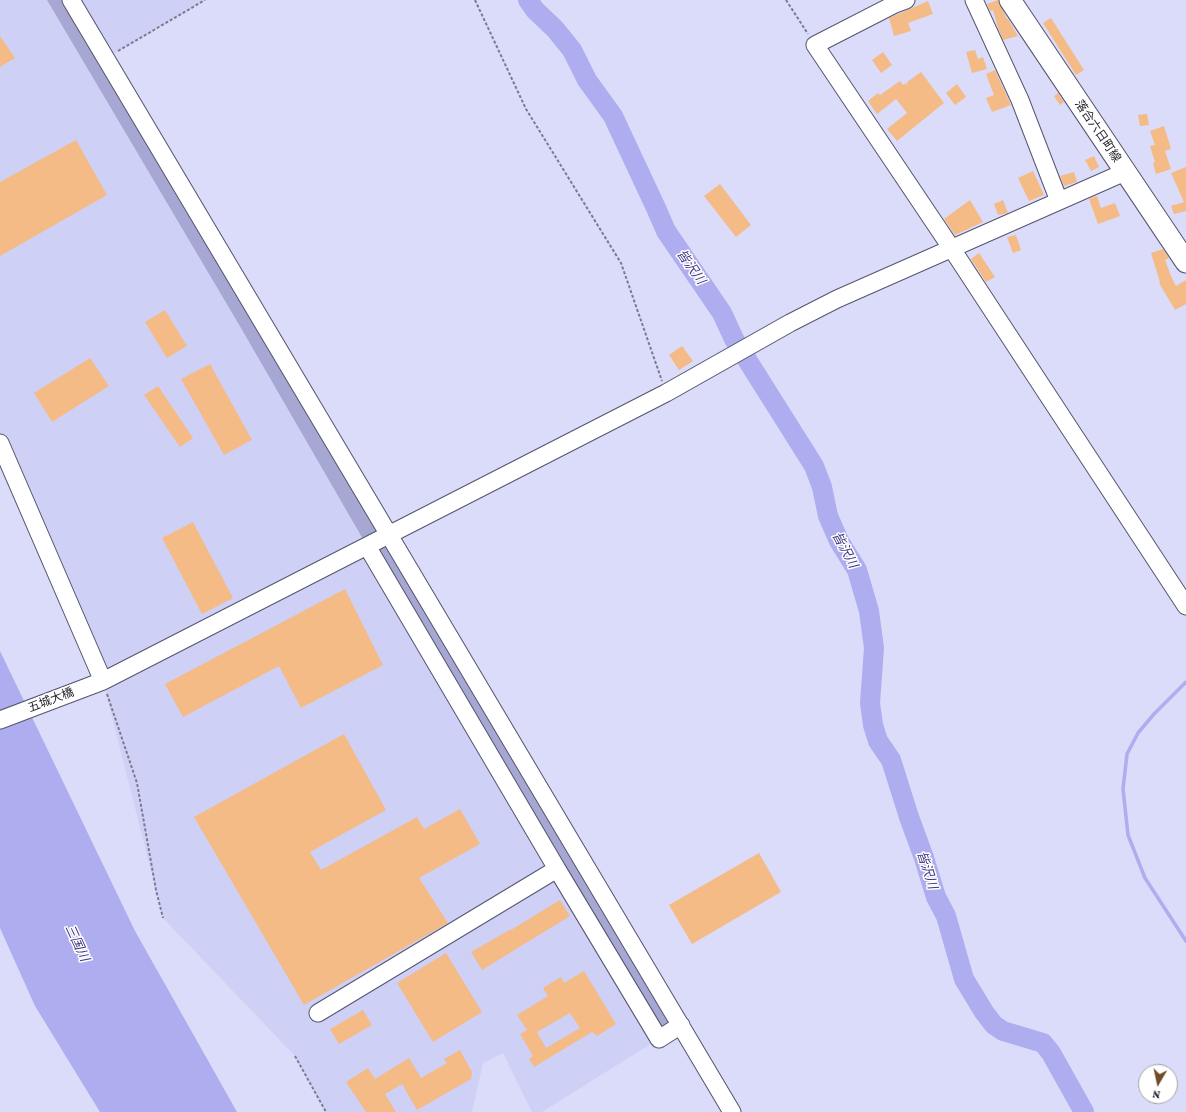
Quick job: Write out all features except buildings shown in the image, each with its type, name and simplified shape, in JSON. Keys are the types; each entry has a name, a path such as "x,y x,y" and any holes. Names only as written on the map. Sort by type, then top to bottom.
{"main road":[{"name":"落合六日町線","path":"1010,0 1186,260"}],"street":[{"path":"71,0 732,1112"},
{"path":"906,0 895,4 815,45 952,249 1186,606"},
{"path":"974,0 1020,100 1059,201"},
{"name":"五城大橋","path":"0,720 103,681 666,393 790,323 837,299 1125,172"},
{"path":"0,443 103,681"},
{"path":"367,546 659,1039 681,1025"},
{"path":"318,1013 557,869"}],"path":[{"path":"106,59 205,0"},
{"path":"475,0 526,109 621,263 666,393"},
{"path":"786,0 815,45"},
{"path":"103,681 137,783 156,890 163,918"},
{"path":"295,1056 326,1112"}],"shaded area":[{"path":"0,0 205,0 106,58 681,1025 542,1112 532,1112 503,1053 483,1063 472,1112 326,1112 295,1056 163,918 103,681 0,443"},
{"path":"47,0 71,0 681,1025 659,1039 367,546 241,328"}],"water":[{"name":"三国川","path":"0,651 135,931 237,1112 100,1112 35,1006 0,928"}],"waterway":[{"name":"皆沢川","path":"528,0 535,10 555,29 572,50 587,80 613,116 666,231 722,313 734,339 814,466 822,487 828,516 839,541 857,570 869,611 874,648 870,703 873,725 878,741 891,760 936,897 946,916 964,979 984,1012 994,1025 1003,1031 1043,1043 1051,1053 1084,1112"},
{"path":"1186,682 1154,714 1138,733 1127,754 1123,789 1128,835 1145,878 1186,941"}]}
